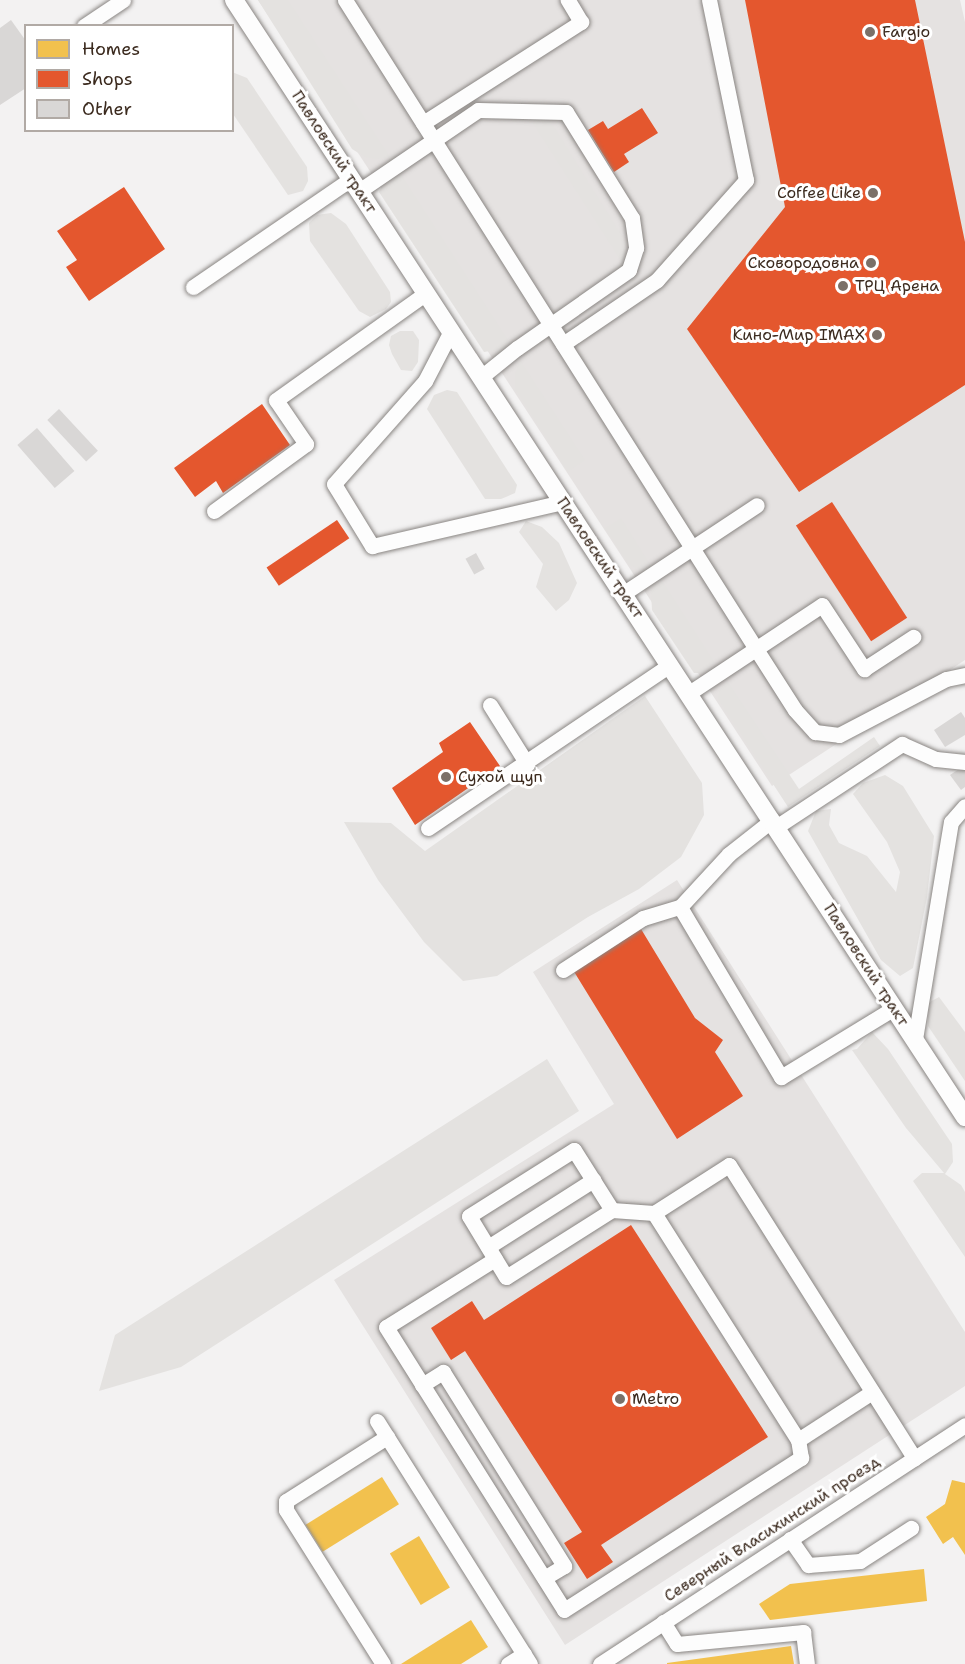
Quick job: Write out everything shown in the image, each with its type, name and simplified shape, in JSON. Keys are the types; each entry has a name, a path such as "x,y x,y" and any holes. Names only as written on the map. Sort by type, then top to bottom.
{"main road":[{"name":"Павловский тракт","path":"234,0 965,1117"}],"street":[{"path":"87,24 123,0"},
{"path":"345,0 795,710 815,732 839,735 946,679 965,675"},
{"path":"423,123 581,22 568,0"},
{"path":"563,344 657,280 746,180 709,0"},
{"path":"193,287 355,185 434,140 478,110 566,111 632,218 636,248 628,270 481,377"},
{"path":"214,511 306,444 276,400 426,293"},
{"path":"451,331 425,381 334,484 372,546 563,502"},
{"path":"624,593 757,505"},
{"path":"689,693 822,605 864,669 913,637"},
{"path":"428,828 527,764 670,665"},
{"path":"490,705 527,764"},
{"path":"563,970 643,918 680,907 729,854 902,744 936,759 965,762"},
{"path":"915,1039 951,822 965,806"},
{"path":"680,907 781,1077 894,1008"},
{"path":"612,1210 574,1150 469,1216 506,1276 612,1210 654,1213 729,1165 914,1458"},
{"path":"593,1180 386,1327 564,1610 801,1458 798,1440 654,1213"},
{"path":"422,1384 443,1372 564,1566 544,1578"},
{"path":"798,1440 872,1392"},
{"path":"378,1421 527,1659 508,1664"},
{"name":"Северный Власихинский проезд","path":"600,1664 965,1425"},
{"path":"383,1664 286,1510 286,1502 387,1437"},
{"path":"790,1539 808,1565 860,1561 911,1528"},
{"path":"663,1622 677,1644 803,1632 807,1664"}],"shaded area":[{"path":"258,0 960,0 965,22 965,660 772,786"},
{"path":"258,0 288,0 390,157 377,159 365,157 352,149"},
{"path":"234,73 247,78 307,167 308,181 303,191 288,195 234,115"},
{"path":"530,119 544,120 553,125 627,244 627,256 623,264"},
{"path":"400,173 510,343 502,349 484,352 379,192 383,184"},
{"path":"331,213 346,224 390,292 391,302 386,309 370,317 359,311 310,241 309,223 317,215"},
{"path":"400,331 413,331 419,340 418,362 412,371 401,370 389,345 391,336"},
{"path":"520,360 585,460 568,472 515,389 515,374"},
{"path":"447,390 457,392 517,485 515,493 501,499 485,499 427,409 434,395"},
{"path":"621,518 651,566 643,571 629,565 605,528"},
{"path":"526,521 542,527 559,543 577,583 569,600 556,611 536,587 543,564 519,532"},
{"path":"661,579 715,663 702,673 694,673 652,610 653,584"},
{"path":"727,681 799,789 874,737 880,746 788,807 718,699 720,688"},
{"path":"645,696 702,783 704,815 681,857 639,889 588,917 497,976 463,981 424,942 378,880 344,822 391,823 425,851"},
{"path":"885,775 903,786 934,836 927,897 913,968 900,976 881,960 808,831 816,811 831,809 829,825 839,843 867,856 896,892 900,872 887,842 853,794 863,783"},
{"path":"677,880 965,1332 965,1386 565,1645 334,1280 614,1104 533,972"},
{"path":"939,997 965,1032 965,1081 928,1026 928,1003"},
{"path":"872,1032 888,1049 952,1144 953,1162 945,1174 961,1185 965,1192 965,1257 913,1181 922,1173 944,1173 906,1128 852,1050 857,1049"},
{"path":"547,1059 579,1111 181,1367 99,1391 115,1335"}],"building: Homes":[{"path":"382,1477 399,1504 323,1552 306,1525"},
{"path":"952,1480 965,1483 965,1555 953,1537 943,1544 926,1517 945,1504"},
{"path":"419,1536 450,1587 421,1605 390,1554"},
{"path":"924,1569 927,1601 770,1620 759,1604 790,1584"},
{"path":"471,1620 488,1647 461,1664 401,1664"},
{"path":"791,1646 794,1664 667,1664 667,1663"}],"building: Shops":[{"name":"ТРЦ Арена","path":"745,0 915,0 965,242 965,385 799,492 687,329 785,207"},
{"path":"642,108 658,133 624,154 629,162 614,172 588,130 603,121 608,129"},
{"path":"124,187 165,249 89,301 66,267 77,260 57,231"},
{"path":"262,404 290,445 223,493 216,481 195,497 174,468"},
{"path":"832,502 907,618 871,641 796,525"},
{"path":"337,520 349,538 279,586 267,568"},
{"name":"Сухой щуп","path":"470,722 500,766 415,825 392,788 443,752 439,743"},
{"path":"641,929 695,1018 723,1040 715,1052 743,1096 677,1139 573,970"},
{"name":"Metro","path":"631,1225 768,1437 601,1545 613,1562 587,1579 564,1543 582,1532 465,1351 451,1360 431,1328 472,1301 484,1320"}],"building: Other":[{"path":"11,20 24,38 24,89 0,105 0,28"},
{"path":"59,409 98,451 86,462 47,420"},
{"path":"37,428 74,471 55,488 17,445"},
{"path":"476,553 485,569 474,575 466,559"},
{"path":"961,712 965,718 965,735 945,747 934,730"},
{"path":"965,765 965,787 961,790 950,775"}],"place":[{"name":"Fargio","path":"870,32"},
{"name":"Coffee Like","path":"873,193"},
{"name":"Сковородовна","path":"871,263"},
{"name":"ТРЦ Арена","path":"843,286"},
{"name":"Кино-Мир IMAX","path":"877,335"},
{"name":"Сухой щуп","path":"446,777"},
{"name":"Metro","path":"620,1399"}]}
